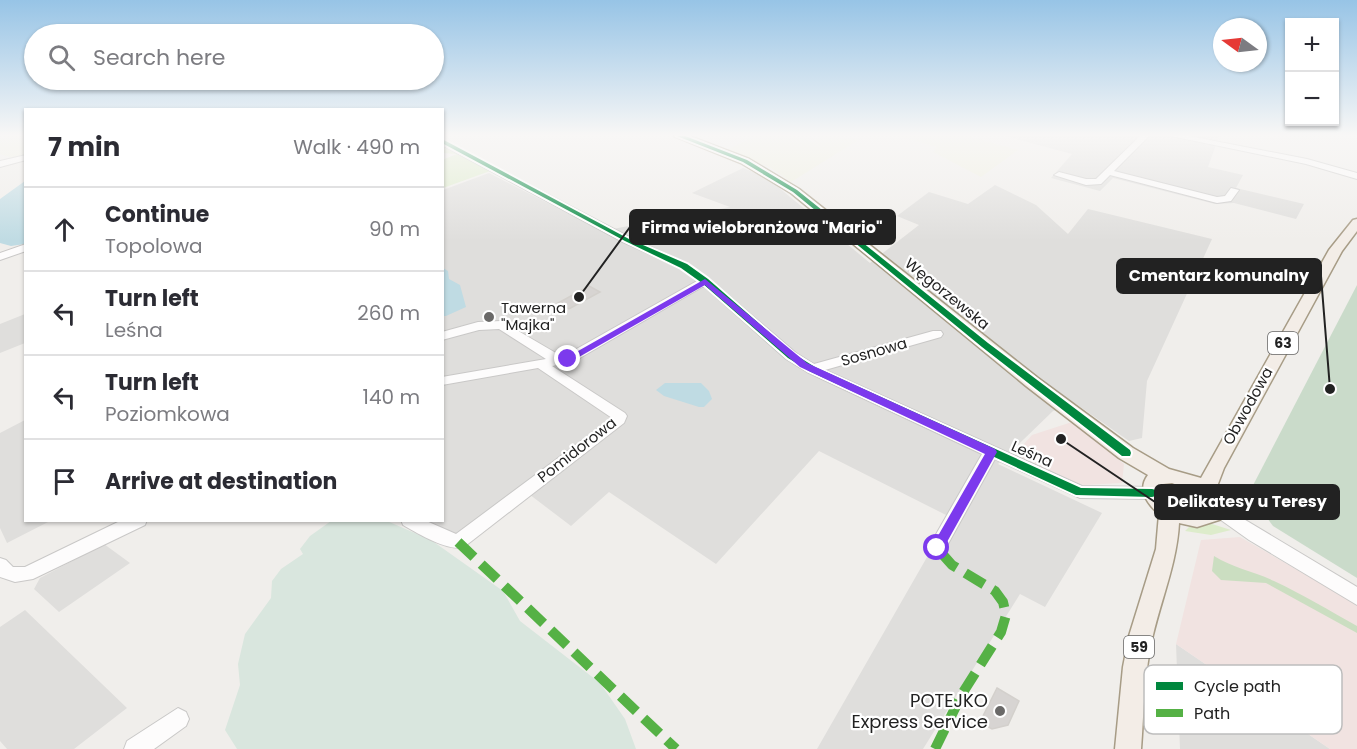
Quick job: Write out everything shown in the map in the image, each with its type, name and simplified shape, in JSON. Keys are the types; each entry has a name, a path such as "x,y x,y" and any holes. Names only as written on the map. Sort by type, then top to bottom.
{"main road":[{"name":"Węgorzewska","path":"762,171 795,191 985,345 1126,453 1157,484 1178,514"},
{"name":"Obwodowa","path":"1206,490 1214,468 1336,249 1357,223"},
{"path":"1157,484 1188,480 1214,468"},
{"path":"1178,514 1201,520 1214,513 1216,503 1206,490 1188,480"},
{"name":"59","path":"1128,749 1131,700 1141,636 1178,514"}],"street":[{"name":"Leśna","path":"498,171 627,240 669,258 705,281 791,357 812,369 1080,492 1157,484"},
{"path":"1339,171 1357,176"},
{"path":"1059,176 1090,183 1098,182 1107,172 1217,200 1228,199 1234,190"},
{"path":"0,257 24,248"},
{"path":"444,381 559,361 579,354 705,281"},
{"path":"444,335 478,326 501,325 559,361"},
{"name":"Sosnowa","path":"812,369 937,334"},
{"name":"Pomidorowa","path":"413,522 434,534 458,542 619,420 620,416 540,364"},
{"path":"937,548 991,452"},
{"path":"1214,513 1357,597"},
{"path":"0,565 3,570 12,575 27,574 135,522"},
{"path":"135,749 178,719"}],"shaded area":[{"path":"737,171 751,171 766,177 870,263 919,225 897,216 929,192 968,204 995,185 1036,205 1068,234 1088,209 1212,239 1147,381 1142,438 1129,441 1076,404 1053,411 998,464 1102,513 1045,607 1020,594 923,749 817,749 950,517 819,451 716,564 609,492 571,526 521,488 452,537 418,522 444,522 444,190 489,173 602,231 730,207 692,193"},
{"path":"1057,171 1225,171 1243,175 1236,188 1304,204 1296,219 1234,203 1215,204 1113,178 1100,191 1051,178"},
{"path":"24,314 24,343 0,353 0,324"},
{"path":"24,421 24,522 48,522 7,543 0,528 0,433"},
{"path":"1072,422 1124,464 1122,483 1084,485 1067,482 1013,456 1032,435"},
{"path":"330,522 389,522 431,540 503,591 520,621 600,683 625,719 636,749 237,749 225,730 240,685 238,664 245,634 271,598 272,581 281,569 303,554 300,549 310,536"},
{"path":"1240,537 1357,604 1357,749 1330,749 1308,734 1342,734 1342,665 1207,665 1176,644 1201,540"},
{"path":"104,544 130,563 59,612 34,589 40,578"},
{"path":"25,610 127,708 74,749 7,749 0,741 0,627"},
{"path":"1176,644 1207,665 1177,665"},
{"path":"1179,734 1308,734 1330,749 1180,749"}],"green space":[{"path":"444,171 490,171 444,188"},
{"path":"775,171 809,171 791,182"},
{"path":"969,171 989,171 981,177"},
{"path":"1357,285 1357,578 1273,526 1249,493"},
{"path":"1179,482 1206,501 1204,509 1187,511 1166,501 1160,487 1162,484"},
{"path":"1192,524 1212,524 1231,530 1211,535 1185,531"},
{"path":"1214,556 1228,564 1274,581 1305,597 1357,626 1357,633 1266,583 1221,580 1212,571"}],"water":[{"path":"24,182 24,244 11,246 0,243 0,199"},
{"path":"444,269 448,271 449,279 460,285 466,307 444,316"},
{"path":"665,383 701,383 709,391 712,399 704,407 699,407 664,396 656,390"}],"building":[{"path":"589,286 600,292 569,309 558,303"},
{"name":"POTEJKO Express Service","path":"997,688 1019,701 1008,725 992,729 980,722"}],"marked path":[{"path":"458,542 676,749"},
{"path":"935,749 962,694 1001,632 1006,615 1003,602 995,591 945,560 937,548"}],"cycle path":[{"path":"498,171 627,240 684,266 705,281 791,356 812,369 1080,492 1152,493"},
{"path":"762,171 795,191 985,345 1126,453"}],"place":[{"name":"Firma wielobranżowa \"Mario\"","path":"579,297"},
{"name":"Tawerna \"Majka\"","path":"489,317"},
{"name":"Cmentarz komunalny","path":"1330,389"},
{"name":"Delikatesy u Teresy","path":"1061,439"},
{"name":"POTEJKO Express Service","path":"1000,711"}],"route":[{"path":"568,359 705,281 803,365 991,452 937,548"}]}
